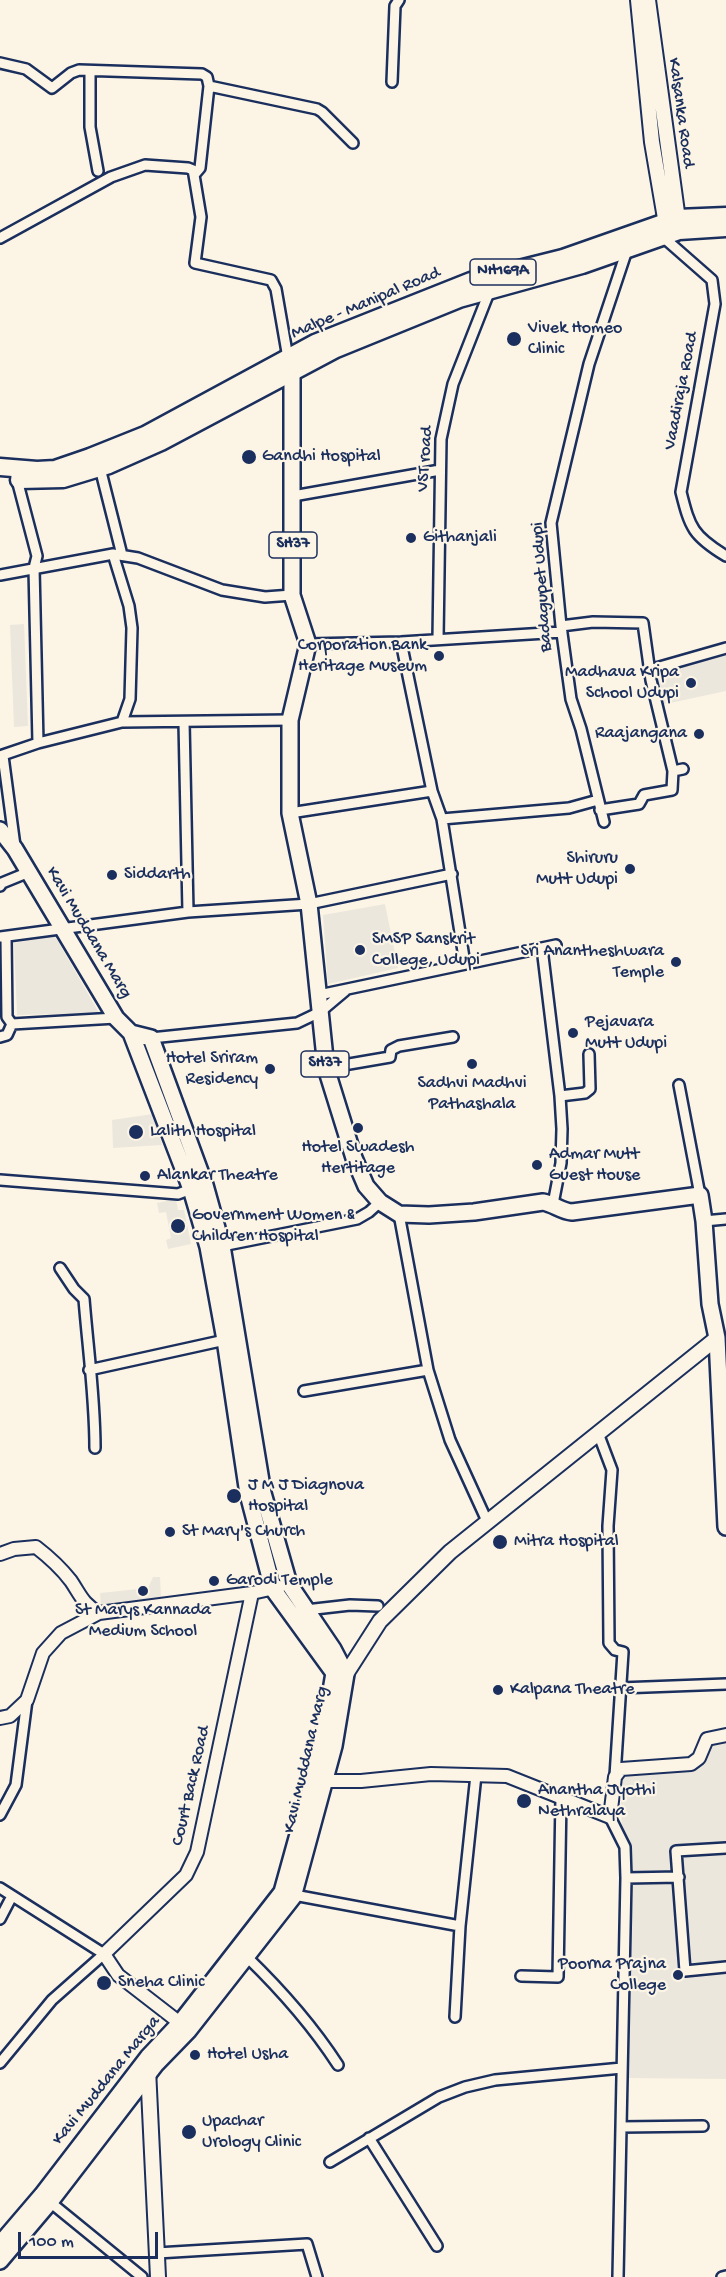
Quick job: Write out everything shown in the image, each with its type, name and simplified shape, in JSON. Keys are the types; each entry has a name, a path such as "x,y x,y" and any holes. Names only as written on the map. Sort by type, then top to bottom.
{"highway":[{"name":"Malpe - Manipal Road","path":"290,365 335,334 471,281 726,216"},
{"name":"Malpe - Manipal Road","path":"8,473 98,462 144,435 290,365 490,288 582,265 670,229 726,228"}],"main road":[{"path":"638,0 652,142 670,229"},
{"name":"Kalsanka Road","path":"648,0 670,229"},
{"path":"290,365 293,496"},
{"name":"SH37","path":"293,496 292,595 308,644 290,720 290,813 309,904 326,1068 354,1158 366,1186 380,1202 399,1214"},
{"path":"0,830 15,849"},
{"name":"Kavi Muddana Marg","path":"15,849 116,1018 131,1033 191,1189 208,1248 225,1340 248,1494 273,1589 340,1674"},
{"path":"131,1033 151,1038"},
{"name":"Kavi Muddana Marg","path":"0,2261 51,2202 148,2075 188,2031 294,1895 334,1746 340,1674 333,1649 289,1584 263,1493 222,1246 205,1185 151,1038"},
{"path":"399,1214 474,1212 543,1202 553,1204 563,1211 572,1212 700,1195 710,1304 717,1338 724,1405 726,1527"},
{"path":"340,1674 380,1622 450,1552 717,1338"},
{"name":"Kavi Muddana Marga","path":"0,2244 42,2195 148,2057 180,2023 282,1892 340,1674"},
{"path":"148,2057 158,2277"}],"street":[{"path":"392,82 395,6 399,0"},
{"path":"0,63 26,69 52,88 74,71 202,74 207,77 209,86 200,168 194,175"},
{"path":"90,71 90,127 98,171"},
{"path":"209,86 317,109 353,143"},
{"path":"0,238 111,177 145,165 184,167 192,170 201,217 195,263 271,280 276,289 290,365"},
{"name":"Vaadiraja Road","path":"670,229 712,280 715,304 681,492 688,522 704,542 726,556"},
{"name":"Badagupet Udupi","path":"604,822 581,729 571,699 561,629 551,523 589,364 628,248"},
{"name":"VST road","path":"438,639 441,440 453,384 490,288"},
{"path":"98,462 132,627 130,699 122,722"},
{"path":"293,496 440,470"},
{"path":"8,473 38,555 34,568 38,743"},
{"path":"0,575 117,555 138,558 222,590 265,597 292,595"},
{"path":"308,644 401,642 561,629 593,622 643,623 649,670 678,770 672,790 644,795 639,804 599,805 442,819"},
{"path":"401,642 432,791 442,819 465,964"},
{"path":"649,670 726,648"},
{"path":"15,849 1,756 38,743 122,722 290,720"},
{"path":"184,722 188,912"},
{"path":"290,813 432,791"},
{"path":"0,886 29,872"},
{"path":"12,1024 7,1017 3,937 188,912 309,904 452,874"},
{"path":"319,995 556,945"},
{"path":"542,948 560,1096 561,1162 553,1204"},
{"path":"151,1038 297,1023 320,1012 348,988"},
{"path":"12,1024 116,1018"},
{"path":"0,1037 7,1035 12,1024"},
{"path":"326,1068 390,1057 391,1050 399,1046 453,1037"},
{"path":"560,1096 585,1093 590,1089 589,1054"},
{"path":"679,1085 700,1195"},
{"path":"0,1180 178,1194 191,1189"},
{"path":"222,1246 357,1218 369,1212 380,1202"},
{"path":"399,1214 428,1370 450,1440 487,1521"},
{"path":"704,1221 726,1219"},
{"path":"60,1268 84,1299 89,1370 95,1413 95,1448"},
{"path":"89,1370 225,1340"},
{"path":"304,1391 428,1370"},
{"path":"598,1433 612,1470 608,1526 609,1643 615,1650 622,1652 615,1776 610,1817 625,1847 626,1878 618,2277"},
{"path":"726,1527 726,1536"},
{"path":"0,1554 14,1549 36,1547 52,1559 71,1581 87,1606 99,1613"},
{"path":"0,1815 16,1785 27,1700 43,1653 61,1633 99,1613 252,1593 289,1584"},
{"name":"Court Back Road","path":"104,1954 186,1875 197,1852 252,1593"},
{"path":"306,1610 350,1605 378,1606"},
{"path":"620,1688 726,1684"},
{"path":"0,1718 10,1716 27,1700"},
{"path":"615,1776 621,1769 631,1767 691,1764 699,1758 707,1739 726,1735"},
{"path":"325,1780 360,1781 431,1774 507,1776 610,1817"},
{"path":"454,2017 460,1926 476,1775"},
{"path":"521,1976 558,1977 561,1797"},
{"path":"726,1848 676,1851 685,1971 726,1967"},
{"path":"626,1878 679,1876"},
{"path":"0,1888 104,1954 118,1975 180,2023"},
{"path":"294,1895 460,1926"},
{"path":"0,1919 12,1896"},
{"path":"0,2063 52,2000 104,1954"},
{"path":"247,1957 277,1986 305,2019 338,2065"},
{"path":"330,2162 439,2097 465,2087 495,2080 622,2068"},
{"path":"621,2127 703,2126"},
{"path":"369,2138 437,2246"},
{"path":"51,2202 142,2277"},
{"path":"157,2253 307,2244 317,2277"},
{"path":"722,2277 726,2276"}],"shaded area":[{"path":"24,624 28,726 14,727 10,625"},
{"name":"Madhava Kripa School Udupi","path":"726,654 726,691 661,705 654,676"},
{"name":"SMSP Sanskrit College, Udupi","path":"385,904 398,968 328,984 323,915"},
{"path":"55,936 99,1013 17,1015 14,943"},
{"name":"Lalith Hospital","path":"153,1114 162,1145 113,1148 112,1120"},
{"name":"Government Women & Children Hospital","path":"176,1199 178,1210 184,1210 191,1244 168,1249 166,1240 171,1238 166,1212 159,1213 157,1203"},
{"name":"St Marys Kannada Medium School","path":"153,1577 160,1577 161,1598 101,1606 100,1593 148,1588"},
{"name":"Poorna Prajna College","path":"726,1739 726,2079 628,2078 630,1873 622,1832 620,1781 625,1773 696,1766 714,1742"}],"place":[{"name":"Vivek Homeo Clinic","path":"514,339"},
{"name":"Gandhi Hospital","path":"249,457"},
{"name":"Githanjali","path":"411,538"},
{"name":"Corporation Bank Heritage Museum","path":"439,656"},
{"name":"Madhava Kripa School Udupi","path":"691,683"},
{"name":"Raajangana","path":"699,734"},
{"name":"Shiruru Mutt Udupi","path":"630,869"},
{"name":"Siddarth","path":"112,875"},
{"name":"SMSP Sanskrit College, Udupi","path":"360,950"},
{"name":"Sri Anantheshwara Temple","path":"676,962"},
{"name":"Pejavara Mutt Udupi","path":"573,1033"},
{"name":"Sadhvi Madhvi Pathashala","path":"472,1064"},
{"name":"Hotel Sriram Residency","path":"270,1069"},
{"name":"Hotel Swadesh Hertitage","path":"358,1128"},
{"name":"Lalith Hospital","path":"136,1132"},
{"name":"Admar Mutt Guest House","path":"537,1165"},
{"name":"Alankar Theatre","path":"145,1176"},
{"name":"Government Women & Children Hospital","path":"178,1226"},
{"name":"J M J Diagnova Hospital","path":"234,1496"},
{"name":"St Mary's Church","path":"170,1532"},
{"name":"Mitra Hospital","path":"500,1542"},
{"name":"Garodi Temple","path":"214,1581"},
{"name":"St Marys Kannada Medium School","path":"143,1591"},
{"name":"Kalpana Theatre","path":"498,1690"},
{"name":"Anantha Jyothi Nethralaya","path":"524,1801"},
{"name":"Poorna Prajna College","path":"678,1975"},
{"name":"Sneha Clinic","path":"104,1983"},
{"name":"Hotel Usha","path":"195,2055"},
{"name":"Upachar Urology Clinic","path":"189,2132"}]}
